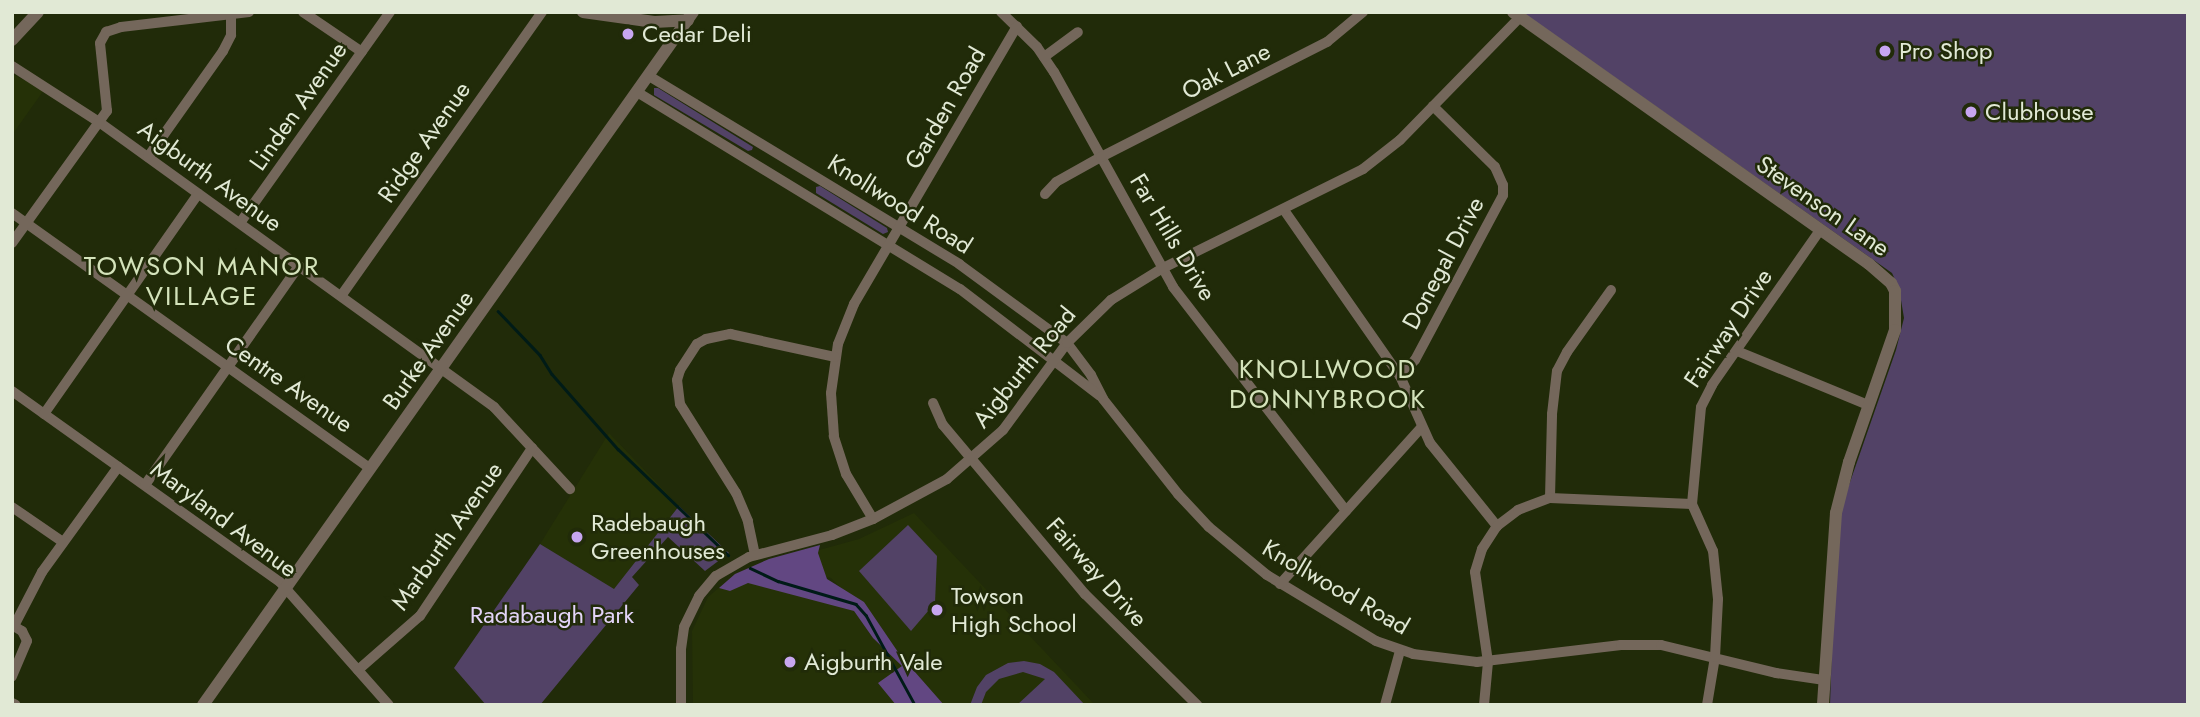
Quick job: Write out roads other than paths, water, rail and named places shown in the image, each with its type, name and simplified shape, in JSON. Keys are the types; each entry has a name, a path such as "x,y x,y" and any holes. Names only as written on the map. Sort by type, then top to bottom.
{"street":[{"path":"12,40 38,12"},
{"path":"12,243 107,111 100,43 106,32 121,26 249,12"},
{"path":"303,12 362,52"},
{"name":"Linden Avenue","path":"240,223 390,12"},
{"name":"Ridge Avenue","path":"341,296 542,12"},
{"path":"583,12 644,22 691,16"},
{"name":"Far Hills Drive","path":"1001,12 1044,57 1161,269 1346,511"},
{"name":"Oak Lane","path":"1045,194 1056,182 1101,157 1326,42 1363,12"},
{"path":"148,158 223,51 231,34 231,14"},
{"name":"Aigburth Road","path":"681,705 681,641 690,611 704,588 716,576 755,555 832,535 873,519 932,488 972,459 1008,423 1067,343 1111,300 1161,269 1370,164 1433,106 1516,14"},
{"name":"Stevenson Lane","path":"1516,14 1882,273 1895,292 1895,330 1849,461 1836,513 1823,705"},
{"name":"Burke Avenue","path":"203,705 691,16"},
{"name":"Garden Road","path":"873,519 849,480 836,445 830,404 835,357 848,317 1017,26"},
{"path":"1044,57 1078,32"},
{"name":"Aigburth Avenue","path":"12,66 99,122 494,407 570,489"},
{"name":"Knollwood Road","path":"649,76 982,279 1067,343 1091,375 1103,399 1192,510 1243,558 1280,584 1376,641 1400,651 1443,660 1488,662 1638,644 1674,646 1776,673 1824,680"},
{"name":"Knollwood Road","path":"637,92 960,289 1103,399"},
{"name":"Donegal Drive","path":"1400,376 1415,360 1503,195 1503,185 1495,167 1433,106"},
{"path":"44,414 198,194"},
{"path":"1284,209 1400,376 1422,428 1497,526"},
{"name":"Centre Avenue","path":"12,213 370,468"},
{"name":"Fairway Drive","path":"1707,705 1715,657 1718,599 1713,551 1692,504 1696,435 1701,407 1707,392 1820,230"},
{"path":"145,485 299,266"},
{"path":"1550,498 1552,414 1557,372 1567,352 1611,290"},
{"path":"755,555 748,521 736,493 680,404 677,380 680,370 697,344 706,339 730,334 835,357"},
{"path":"1737,351 1868,405"},
{"name":"Maryland Avenue","path":"12,391 286,588 389,705"},
{"name":"Fairway Drive","path":"933,404 943,425 1085,594 1197,705"},
{"path":"1280,584 1422,428"},
{"name":"Marburth Avenue","path":"358,670 420,616 532,448"},
{"path":"12,677 27,640 22,631 13,625 42,572 118,467"},
{"path":"1484,705 1488,662 1475,572 1482,549 1497,526 1518,510 1550,498 1692,504"},
{"path":"12,507 63,542"},
{"path":"1385,705 1400,651"}],"waterway":[{"path":"498,311 540,355 552,374 618,449 728,555"},
{"path":"750,568 778,581 856,604 866,615 915,705"}],"place":[{"name":"Cedar Deli","path":"628,34"},
{"name":"Pro Shop","path":"1885,51"},
{"name":"Clubhouse","path":"1971,112"},
{"name":"Radebaugh Greenhouses","path":"577,537"},
{"name":"Towson High School","path":"937,610"},
{"name":"Aigburth Vale","path":"790,662"}],"district":[{"name":"TOWSON MANOR VILLAGE","path":"202,282"},
{"name":"KNOLLWOOD DONNYBROOK","path":"1328,385"}],"park label":[{"name":"Radabaugh Park","path":"552,615"}]}
